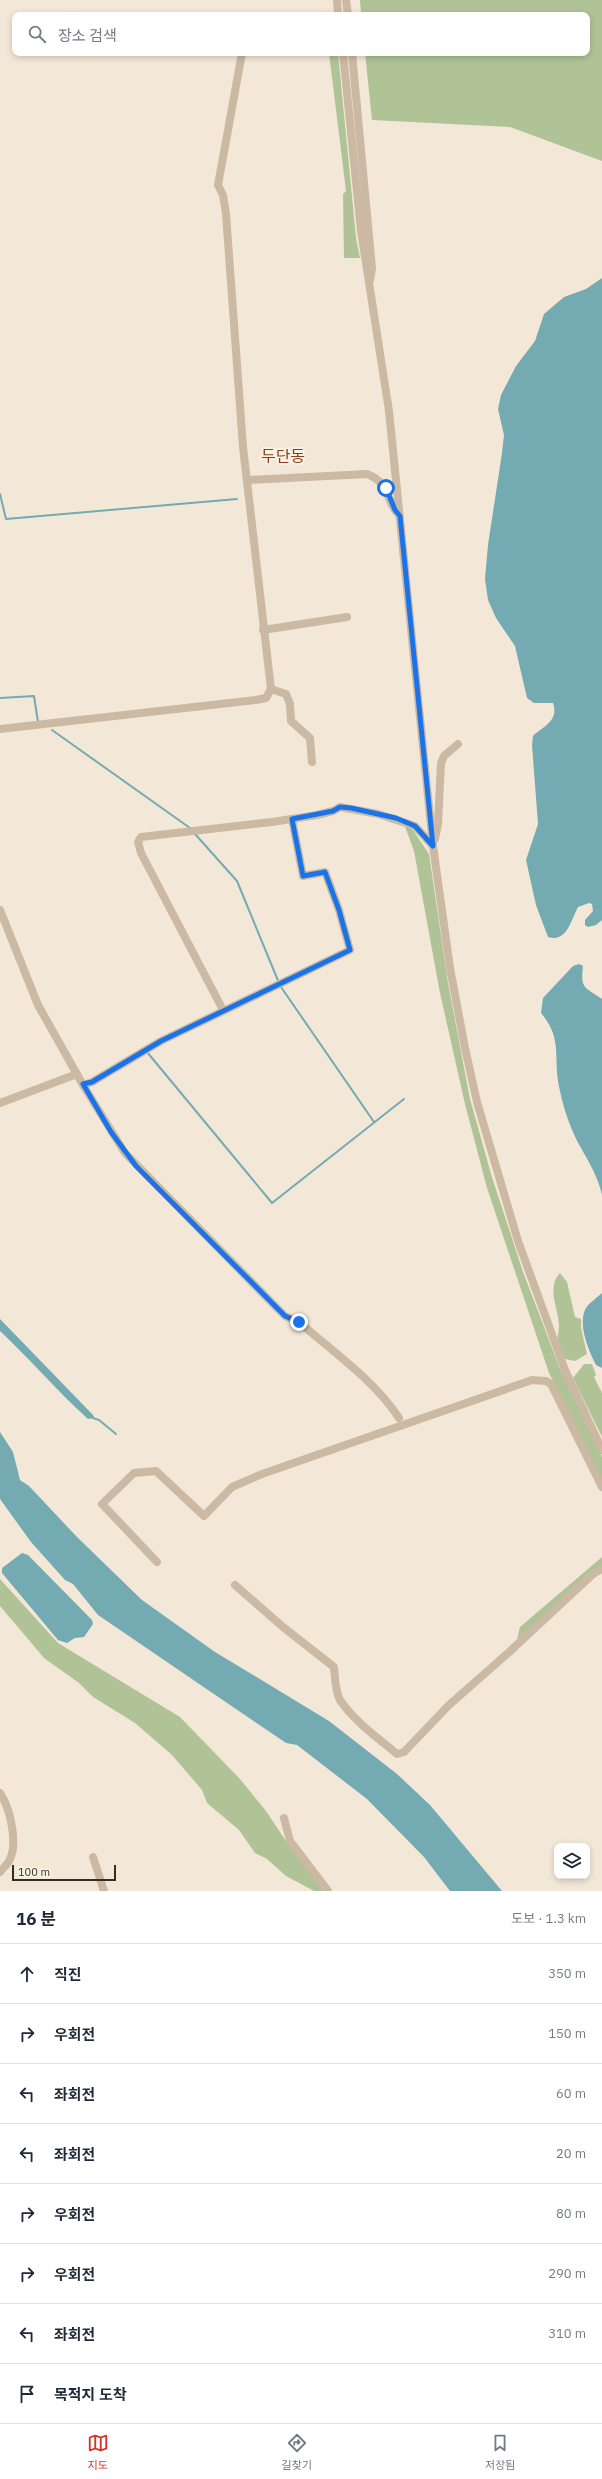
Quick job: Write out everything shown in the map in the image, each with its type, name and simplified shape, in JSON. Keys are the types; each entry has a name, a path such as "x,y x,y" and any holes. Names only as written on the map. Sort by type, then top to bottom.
{"street":[{"path":"337,0 338,12"},
{"path":"346,0 348,12"},
{"path":"0,729 256,700 266,698 271,689 263,630 247,480 226,214 223,195 218,185 241,56"},
{"path":"343,56 361,231 383,364 400,516 433,846 450,968 477,1102 523,1255 564,1370 602,1450"},
{"path":"352,56 372,268 370,285"},
{"path":"247,480 367,474 377,478 386,488 395,510 400,516"},
{"path":"263,630 348,617"},
{"path":"271,689 286,694 290,704 291,721 310,738 312,762"},
{"path":"433,846 438,824 441,763 447,753 458,744"},
{"path":"223,1010 141,853 139,839 144,835 292,819 333,811 340,807 371,812 415,826 433,846"},
{"path":"83,1084 92,1082 161,1041 350,950 339,910 325,872 303,876 292,819"},
{"path":"0,910 38,1005 111,1132 136,1166 285,1316 299,1322 373,1386 390,1403 400,1418"},
{"path":"1,1101 77,1074"},
{"path":"157,1562 102,1504 134,1473 156,1471 204,1516 232,1487 262,1474 532,1380 546,1380 552,1384 602,1487"},
{"path":"235,1585 283,1627 334,1667 335,1684 340,1700 364,1725 397,1754 404,1752 449,1705 507,1654 593,1574 602,1569"},
{"path":"0,1793 9,1810 12,1850 10,1859 0,1872"},
{"path":"284,1818 290,1841 328,1891"},
{"path":"93,1856 104,1891"}],"green space":[{"path":"360,0 602,0 602,161 510,127 372,120 365,56 590,56 590,12 361,12"},
{"path":"329,56 338,56 356,238 360,258 344,258 343,194 346,191"},
{"path":"404,824 413,830 429,854 448,983 470,1099 491,1174 523,1272 559,1366 602,1457 602,1480 549,1373 487,1188 465,1104 440,993 414,851"},
{"path":"560,1273 567,1282 575,1317 581,1319 581,1328 587,1354 575,1361 565,1359 558,1342 559,1326 554,1299 554,1285"},
{"path":"584,1364 592,1364 596,1375 594,1377 602,1393 602,1437 573,1378"},
{"path":"602,1557 602,1566 517,1639 520,1627"},
{"path":"0,1579 58,1643 180,1717 240,1779 266,1811 290,1847 326,1891 314,1891 286,1876 267,1859 255,1853 239,1830 207,1803 202,1790 172,1755 135,1723 93,1697 79,1683 44,1658 0,1606"}],"water":[{"path":"602,278 602,920 596,925 588,927 585,925 585,920 593,911 592,904 589,903 578,907 568,929 560,937 554,938 548,937 536,905 526,860 538,824 532,745 533,736 546,726 552,719 554,714 553,703 534,703 527,698 515,646 496,618 488,600 485,579 488,545 504,435 498,409 501,395 516,366 535,341 544,314 564,297 586,289"},
{"path":"579,964 583,966 582,979 585,987 602,999 602,1195 591,1165 571,1128 558,1080 553,1032 541,1013 543,998 573,966"},
{"path":"602,1293 602,1368 596,1365 590,1352 583,1329 583,1322 586,1308"},
{"path":"0,1319 94,1417 88,1419 0,1331"},
{"path":"0,1432 13,1452 20,1480 29,1486 77,1537 142,1600 215,1652 329,1721 397,1774 430,1805 502,1891 450,1891 424,1857 367,1799 297,1745 286,1743 98,1615 73,1584 65,1580 31,1542 0,1499"},
{"path":"22,1553 28,1555 92,1620 93,1624 84,1637 75,1638 67,1643 58,1640 2,1573 2,1568"}],"waterway":[{"path":"0,494 6,519 237,499"},
{"path":"0,698 34,696 38,722"},
{"path":"52,730 190,828"},
{"path":"195,834 237,881 279,983"},
{"path":"281,987 374,1122"},
{"path":"147,1052 272,1203 404,1099"},
{"path":"90,1417 99,1420 116,1434"}],"district":[{"name":"두단동","path":"283,456"}],"route":[{"path":"299,1322 285,1316 136,1166 111,1132 83,1084 92,1082 161,1041 289,978 350,950 339,910 325,872 303,876 292,819 333,811 340,807 351,808 396,818 415,826 433,846 400,516 395,510 386,488"}]}
